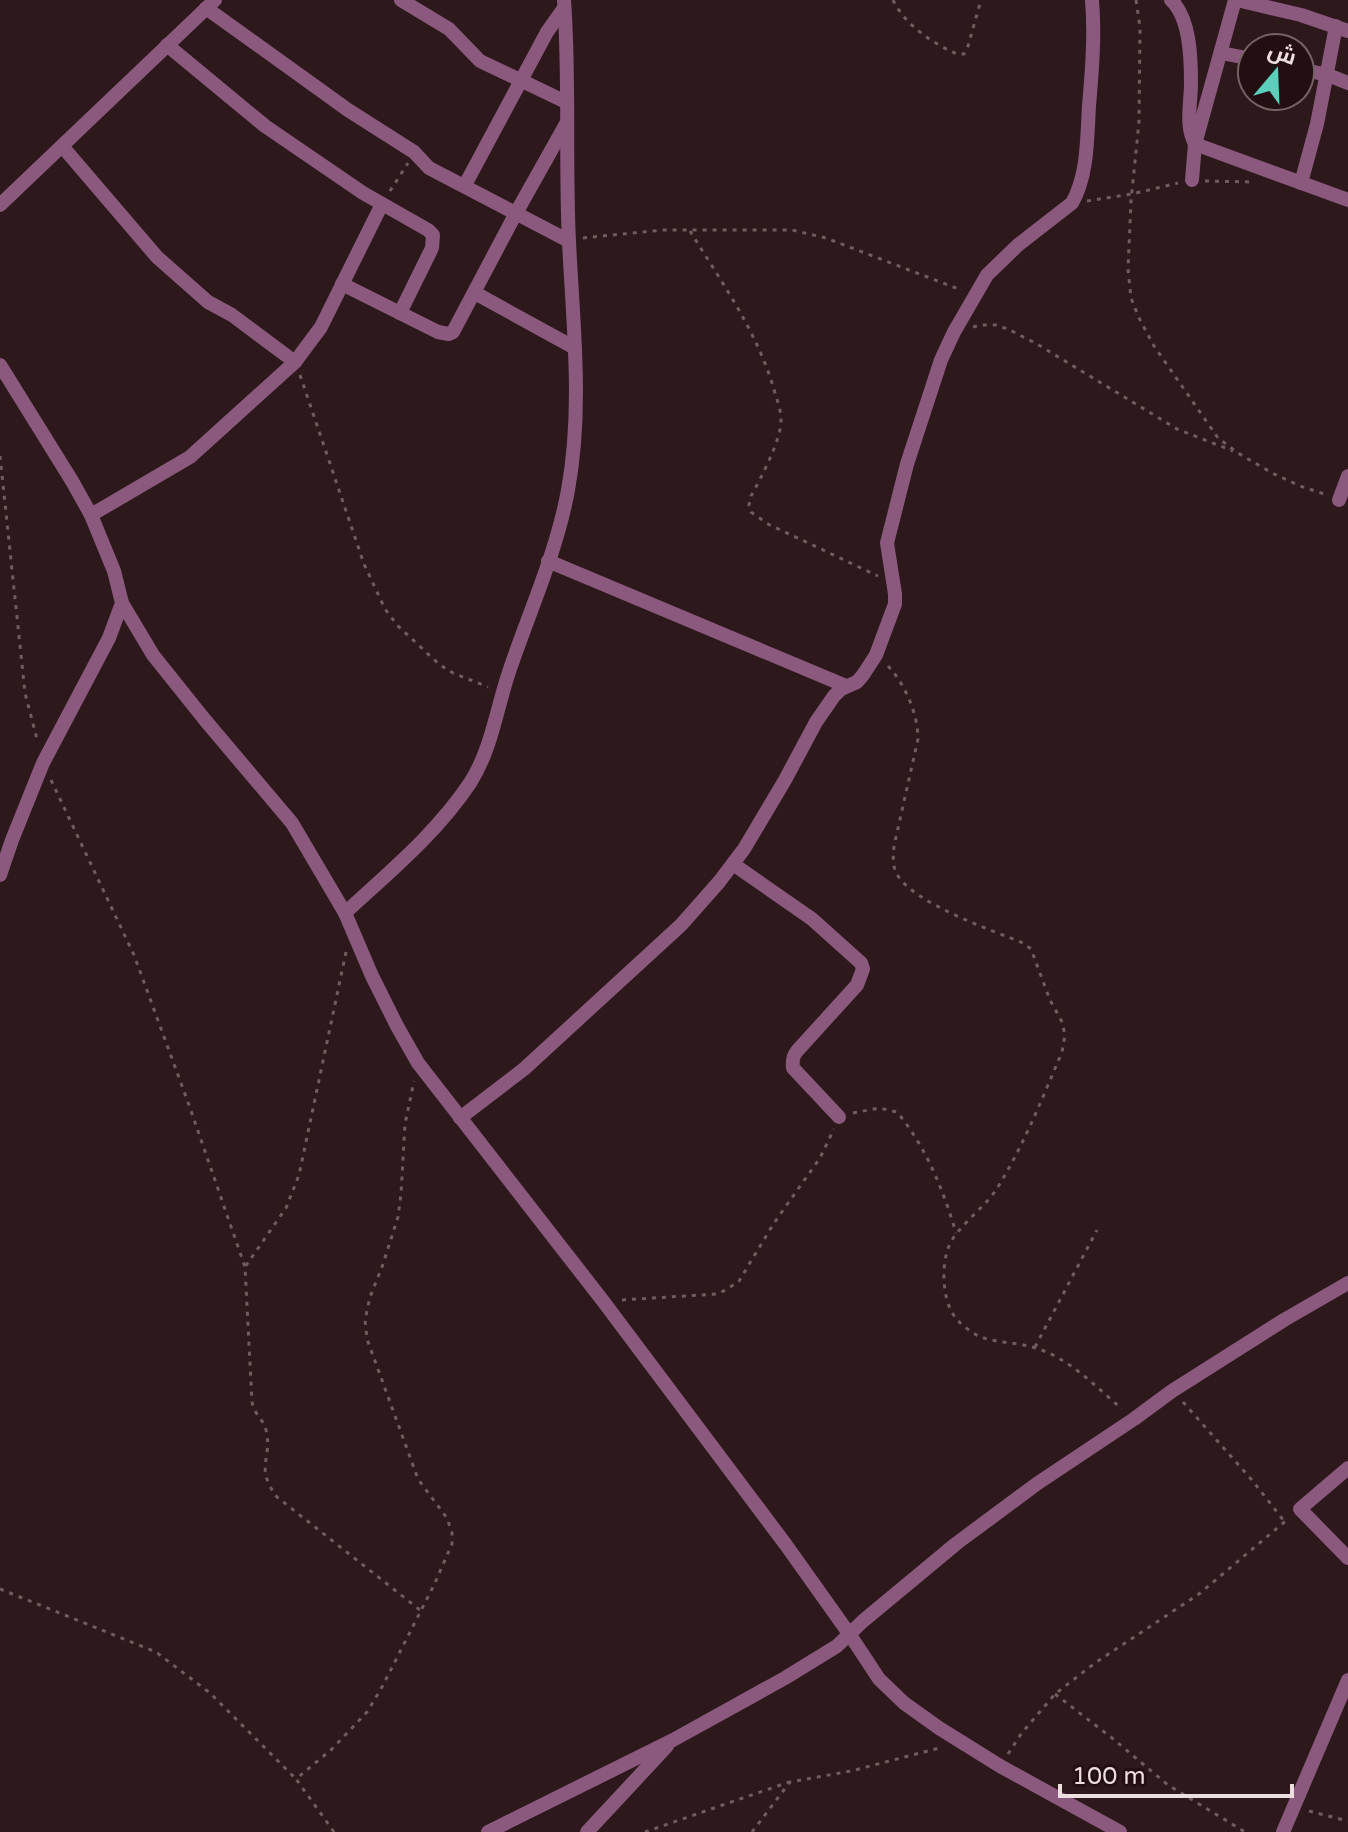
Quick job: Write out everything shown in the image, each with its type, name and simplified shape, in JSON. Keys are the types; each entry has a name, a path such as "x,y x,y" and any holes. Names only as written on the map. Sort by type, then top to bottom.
{"street":[{"path":"401,0 449,29 480,61 566,102"},
{"path":"460,1118 524,1069 690,914 733,864 763,820 816,722 834,696 857,682 876,655 895,604 887,543 907,464 941,360 987,275 1018,245 1072,203 1077,194 1082,178 1089,109 1093,55 1092,0"},
{"path":"1171,0 1187,26 1191,82 1189,114 1195,144 1348,200"},
{"path":"1192,180 1195,144 1236,0 1342,28 1301,183"},
{"path":"1301,15 1307,0"},
{"path":"0,205 210,4 348,110 414,152 429,168 569,241"},
{"path":"465,185 564,4"},
{"path":"348,920 430,835 472,779 487,745 560,525 568,489 576,388 569,241 564,4"},
{"path":"167,45 265,126 363,193 433,235 432,248 400,313"},
{"path":"1221,53 1236,56"},
{"path":"1316,72 1348,83"},
{"path":"342,284 438,332 453,332 567,122"},
{"path":"62,146 157,257 208,302 236,318 295,362"},
{"path":"91,515 190,457 295,362 321,327 382,204"},
{"path":"475,293 575,348"},
{"path":"0,365 91,515 114,571 122,603 153,655 292,823 348,920 372,976 418,1063 603,1301 786,1545 879,1679 916,1712 962,1742 1120,1832"},
{"path":"1339,500 1348,476"},
{"path":"548,561 846,686"},
{"path":"0,875 43,763 109,638 122,603"},
{"path":"733,864 812,919 861,963 863,969 857,985 797,1051 792,1062 793,1068 839,1117"},
{"path":"488,1832 673,1740 813,1662 837,1646 957,1543 1038,1483 1172,1391 1348,1283"},
{"path":"1348,1468 1300,1509 1348,1558"},
{"path":"1283,1832 1348,1680"},
{"path":"587,1832 673,1740"}],"path":[{"path":"893,0 904,18 918,30 957,54 964,54 981,0"},
{"path":"1136,0 1140,27 1139,122 1131,201 1128,269 1131,298 1154,346 1218,438 1272,473 1339,500"},
{"path":"382,204 414,152"},
{"path":"569,241 663,230 792,230 826,238 976,295"},
{"path":"690,231 765,361 780,410 779,433 751,496 751,512 768,524 894,584"},
{"path":"954,332 981,325 996,325 1010,330 1177,429 1238,453"},
{"path":"295,362 364,564 385,609 398,626 440,665 503,692"},
{"path":"0,456 25,693 43,763 134,955 245,1267 252,1402 254,1412 266,1427 264,1472 268,1485 277,1497 420,1610"},
{"path":"876,655 894,672 916,715 918,727 894,846 895,871 907,887 946,912 1031,949 1065,1035 1062,1052 1015,1156 994,1192 949,1244 945,1281 948,1302 954,1316 978,1336 1035,1347 1071,1366 1134,1419"},
{"path":"245,1267 286,1208 299,1175 348,920"},
{"path":"296,1779 332,1749 367,1712 452,1544 447,1518 418,1479 367,1339 365,1320 398,1217 405,1124 418,1063"},
{"path":"603,1301 716,1294 739,1281 774,1223 820,1158 839,1117 879,1108 897,1112 905,1122 940,1183 956,1233"},
{"path":"1035,1347 1097,1230"},
{"path":"1172,1391 1252,1480 1285,1522"},
{"path":"1000,1766 1021,1734 1055,1694 1095,1663 1199,1594 1300,1509"},
{"path":"0,1589 156,1652 210,1693 296,1779 334,1832"},
{"path":"1055,1694 1168,1785 1245,1832"},
{"path":"645,1832 790,1782 851,1771 962,1742"},
{"path":"752,1832 790,1782"},
{"path":"1294,1807 1348,1821"}]}
